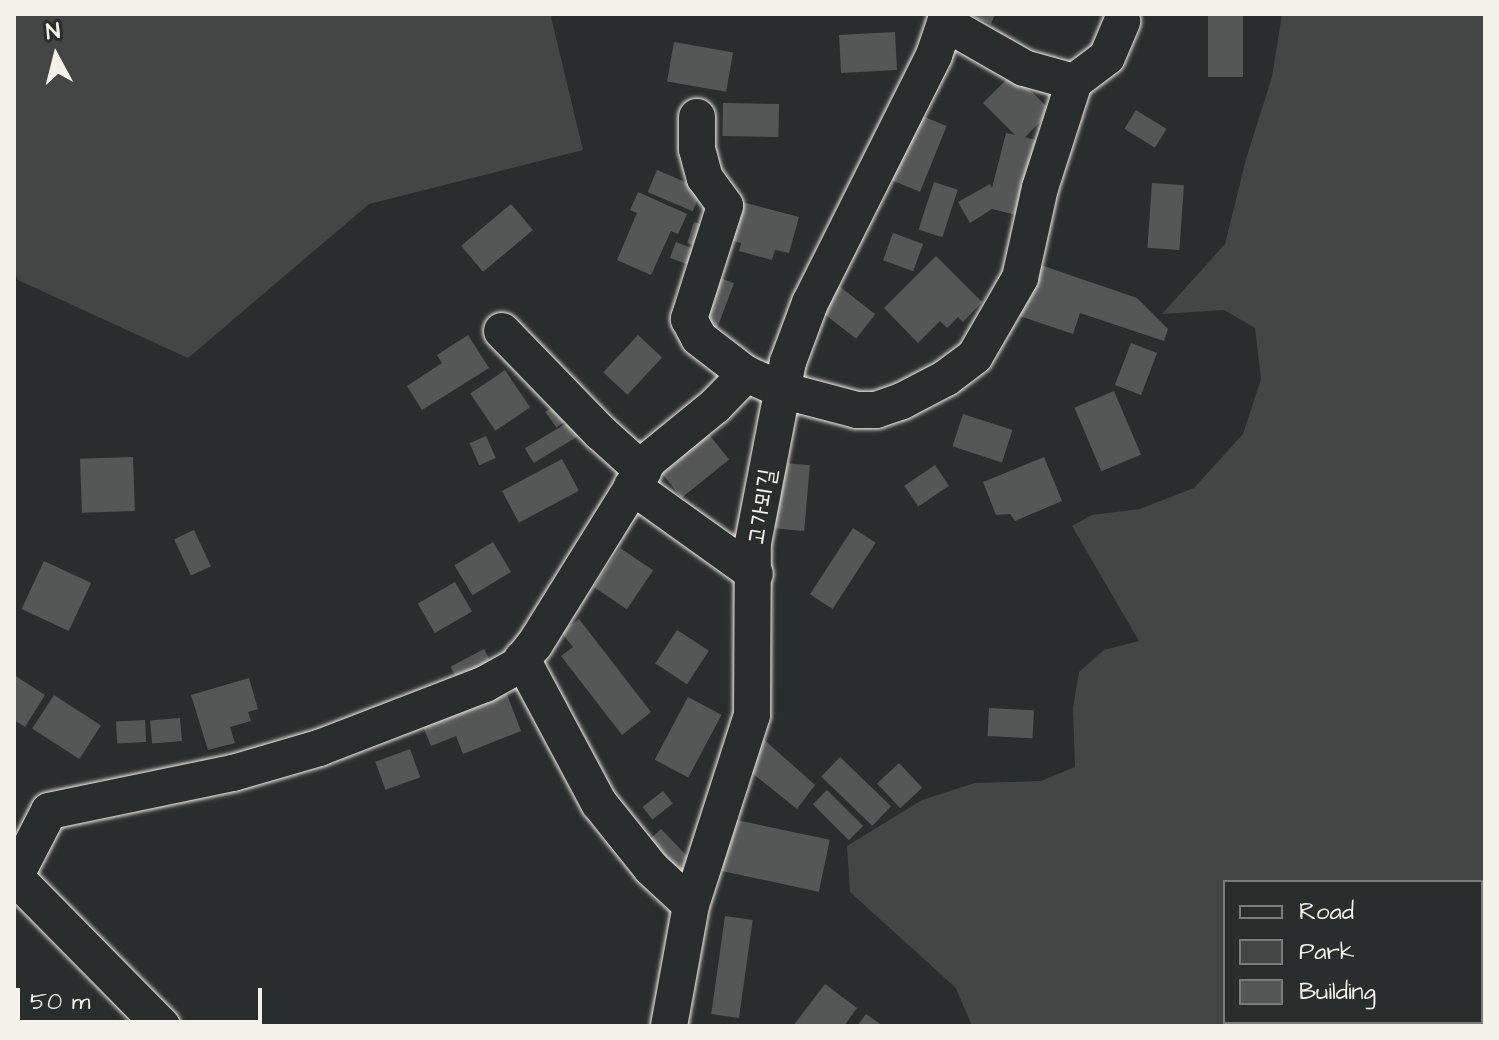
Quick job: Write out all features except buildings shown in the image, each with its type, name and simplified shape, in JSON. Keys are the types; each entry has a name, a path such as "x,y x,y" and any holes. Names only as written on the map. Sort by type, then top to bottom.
{"street":[{"path":"946,18 1024,68 1074,82"},
{"name":"고가뫼길","path":"669,1026 691,905 752,715 753,543 785,391 788,362 810,303 934,55 946,18"},
{"path":"697,117 697,149 705,178 725,206 689,319 699,338 746,374 785,391 857,410 876,410 902,401 946,378 975,356 1020,278 1040,188 1074,82 1107,57 1122,21"},
{"path":"502,331 638,479 755,574"},
{"path":"162,1026 15,876 49,811 233,773 319,748 485,684 522,659 649,460 715,406 746,374"},
{"path":"522,659 599,803 651,868 691,905"}],"green space":[{"path":"14,14 555,14 551,17 583,150 369,204 188,358 18,280 14,271"},
{"path":"1282,14 1485,14 1485,886 1483,890 1483,880 1223,880 1223,1024 1375,1024 1371,1026 972,1026 956,988 850,892 847,846 922,800 975,783 1041,781 1075,767 1073,708 1079,672 1104,650 1139,641 1072,526 1092,515 1140,509 1194,488 1243,434 1261,379 1255,328 1224,310 1162,314 1225,244 1246,159 1272,77"}]}
